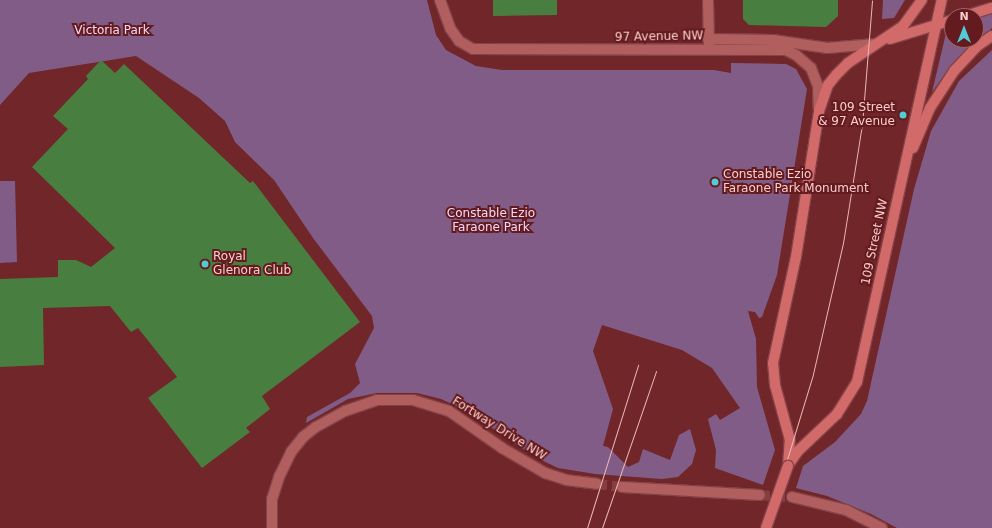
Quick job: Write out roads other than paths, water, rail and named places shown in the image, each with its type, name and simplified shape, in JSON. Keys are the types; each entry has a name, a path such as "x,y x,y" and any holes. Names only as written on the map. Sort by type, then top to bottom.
{"main road":[{"name":"109 Street NW","path":"788,466 790,440 775,385 775,351 796,257 819,112 828,85 836,74 875,44 903,26 922,0"},
{"name":"109 Street NW","path":"766,528 788,466 798,451 846,403 857,382 938,24 942,0"},
{"name":"97 Avenue NW","path":"875,44 944,22"},
{"path":"904,171 930,108 954,70 976,48 992,36"}],"street":[{"name":"97 Avenue NW","path":"440,0 450,28 459,41 473,49 498,51 709,44 773,40 827,48 875,44"},
{"path":"708,0 709,44"},
{"name":"97 Avenue NW","path":"709,44 772,49 796,55 806,62 816,79 819,93 819,112"},
{"name":"Fortway Drive NW","path":"272,528 272,500 277,483 291,452 303,438 316,427 345,411 377,400 413,400 449,411 502,448 545,473 566,480 597,484"},
{"path":"622,487 760,495"},
{"path":"792,497 846,510 882,528"}],"tunnel":[{"path":"597,484 622,487"},
{"path":"760,495 792,497"}],"tram line":[{"path":"766,528 813,374 843,243 862,125 872,0"},
{"path":"587,528 638,365"},
{"path":"602,528 656,371"}],"place":[{"name":"109 Street & 97 Avenue","path":"903,115"},
{"name":"Constable Ezio Faraone Park Monument","path":"715,182"},
{"name":"Royal Glenora Club","path":"205,264"}],"park label":[{"name":"Victoria Park","path":"112,31"},
{"name":"Constable Ezio Faraone Park","path":"491,221"}]}
